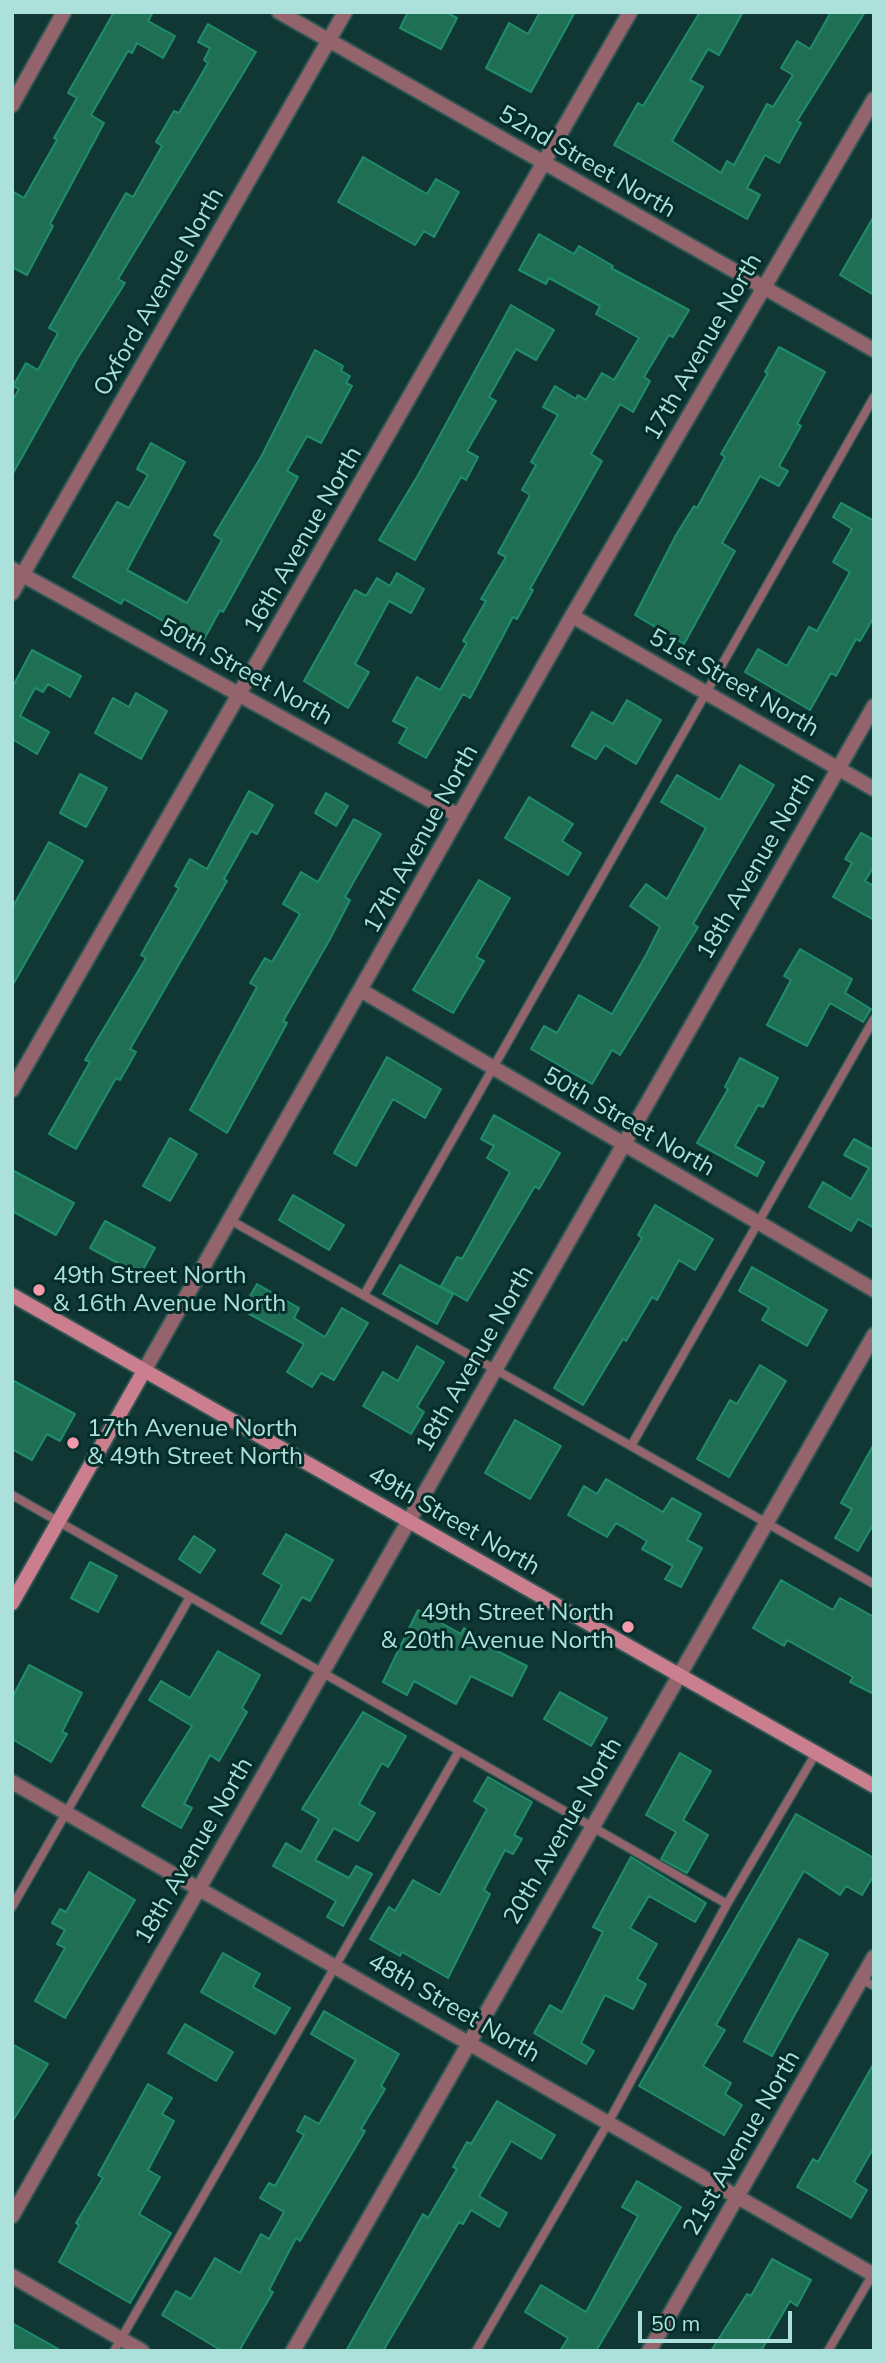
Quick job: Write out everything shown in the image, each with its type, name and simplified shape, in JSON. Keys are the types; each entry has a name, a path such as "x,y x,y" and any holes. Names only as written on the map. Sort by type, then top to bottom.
{"main road":[{"name":"49th Street North","path":"12,1295 874,1786"},
{"name":"17th Avenue North","path":"12,1603 144,1371"}],"street":[{"path":"12,105 64,12"},
{"name":"52nd Street North","path":"279,12 543,164 874,349"},
{"name":"Oxford Avenue North","path":"12,593 18,572 345,12"},
{"name":"16th Avenue North","path":"12,1090 241,695 630,12"},
{"name":"17th Avenue North","path":"144,1371 572,616 874,99"},
{"name":"50th Street North","path":"18,572 459,816"},
{"name":"51st Street North","path":"572,616 874,789"},
{"name":"18th Avenue North","path":"12,2216 874,706"},
{"name":"50th Street North","path":"362,990 623,1146 874,1290"},
{"name":"20th Avenue North","path":"293,2351 874,1335"},
{"name":"48th Street North","path":"12,1782 873,2274"},
{"name":"21st Avenue North","path":"649,2351 737,2197 867,1982 874,1957"},
{"path":"12,2276 117,2345 142,2351"}],"lane":[{"path":"364,1295 874,397"},
{"path":"631,1446 874,1019"},
{"path":"230,1220 494,1372 631,1446 765,1525 874,1584"},
{"path":"12,1495 727,1904"},
{"path":"12,1906 190,1598"},
{"path":"117,2345 459,1751"},
{"path":"476,2351 608,2123 727,1904 816,1753"},
{"path":"828,2351 873,2274"}],"building":[{"path":"114,12 153,12 148,21 175,36 163,58 137,43 132,53 128,51 91,115 104,123 50,224 53,226 27,275 12,267 12,191 24,198 77,98 68,93"},
{"path":"408,12 446,12 457,18 441,49 400,28"},
{"path":"540,12 575,12 531,92 486,68 509,23 528,34"},
{"path":"700,12 743,12 719,55 708,49 690,80 703,87 672,141 721,173 727,161 734,165 767,104 773,107 793,75 781,68 797,41 810,49 831,12 865,12 797,121 801,123 779,163 765,155 747,188 760,195 747,219 614,145 638,103 643,106"},
{"path":"208,24 256,52 118,279 125,283 77,359 12,475 12,401 19,389 13,386 26,363 38,370 58,333 49,328 126,193 133,197 162,146 156,142 174,111 179,113 208,63 204,60 210,48 198,42"},
{"path":"363,157 427,194 436,179 459,192 434,237 424,231 415,245 338,202"},
{"path":"874,216 874,295 840,275"},
{"path":"539,234 574,254 579,246 613,266 611,268 689,310 673,337 669,335 644,377 650,381 633,412 620,404 591,454 602,461 530,589 533,590 517,619 513,617 470,698 463,694 426,758 399,743 407,728 393,721 417,677 440,690 467,643 463,641 486,601 481,599 506,557 498,553 530,495 522,490 536,465 531,462 558,415 543,407 555,386 576,399 578,395 586,400 602,373 614,380 639,338 596,314 600,306 549,278 546,284 519,270"},
{"path":"511,305 554,330 536,360 516,349 489,397 496,401 467,451 478,457 466,480 461,477 415,560 379,540 417,477"},
{"path":"779,347 825,372 797,424 801,426 779,466 788,471 779,486 760,476 722,543 735,551 684,644 635,615 676,535 694,506 697,508 725,457 721,454 768,373 765,372"},
{"path":"315,350 343,366 341,371 350,376 346,383 352,386 321,443 307,436 287,471 298,477 223,612 220,610 202,643 124,599 121,604 73,577 117,502 129,508 148,475 137,469 151,443 185,462 127,570 187,603 222,540 214,535 261,457"},
{"path":"841,503 874,521 874,617 860,641 856,639 836,676 831,673 810,710 745,672 758,649 787,666 809,627 817,631 850,572 833,562 852,529 833,517"},
{"path":"397,573 424,589 411,613 389,601 355,664 369,672 348,708 304,681 355,590 366,596 377,578 390,586"},
{"path":"32,650 81,676 70,697 48,684 43,692 35,688 20,716 49,732 37,754 12,739 12,688"},
{"path":"136,693 167,711 141,759 95,733 113,698 129,707"},
{"path":"627,700 661,720 636,764 605,745 596,759 572,746 592,712 613,724"},
{"path":"740,765 774,785 693,924 698,927 620,1055 612,1050 592,1084 531,1049 544,1026 557,1033 579,995 612,1014 646,955 660,927 630,906 646,884 667,899 706,828 661,802 677,775 720,800"},
{"path":"80,774 107,788 86,827 60,813"},
{"path":"249,791 273,805 257,834 251,831 224,879 227,881 130,1049 136,1052 120,1080 116,1078 76,1149 49,1134 90,1062 85,1060 146,958 141,955 179,888 175,886 190,859 207,869"},
{"path":"326,793 348,806 336,826 315,813"},
{"path":"529,797 573,824 562,841 581,853 568,875 505,838"},
{"path":"354,819 381,834 345,897 350,900 283,1021 287,1023 227,1133 190,1110 257,987 250,983 265,958 272,962 300,914 283,904 301,872 318,882"},
{"path":"861,833 874,840 874,866 865,881 874,886 874,920 833,897 852,863 845,859"},
{"path":"49,842 83,861 12,986 12,908"},
{"path":"479,880 510,898 476,957 484,961 453,1013 413,990"},
{"path":"800,949 852,979 845,993 871,1009 863,1022 830,1003 807,1046 767,1025 791,980 784,976"},
{"path":"387,1057 441,1089 425,1118 393,1099 356,1166 334,1153"},
{"path":"740,1058 778,1078 763,1107 758,1105 735,1146 764,1162 757,1176 697,1143 728,1089 725,1087"},
{"path":"494,1115 560,1153 539,1189 535,1186 467,1301 441,1286 457,1257 462,1259 510,1172 487,1158 494,1146 481,1139"},
{"path":"170,1138 197,1154 170,1201 143,1186"},
{"path":"854,1139 874,1150 874,1228 858,1219 851,1231 809,1207 823,1182 851,1199 869,1168 844,1155"},
{"path":"12,1170 74,1203 56,1235 12,1211"},
{"path":"293,1195 344,1225 329,1250 279,1220"},
{"path":"655,1205 713,1239 695,1270 679,1260 657,1300 652,1297 583,1405 554,1388 642,1238 638,1235"},
{"path":"105,1221 155,1248 140,1275 90,1248"},
{"path":"400,1265 453,1294 437,1324 383,1294"},
{"path":"752,1267 827,1310 807,1346 762,1320 769,1308 739,1291"},
{"path":"257,1284 299,1308 294,1318 325,1337 342,1308 368,1323 334,1380 321,1373 312,1387 287,1372 304,1344 242,1310"},
{"path":"417,1346 444,1362 417,1407 424,1412 411,1434 363,1406 383,1372 398,1381"},
{"path":"760,1365 786,1381 729,1477 697,1459 730,1400 737,1404"},
{"path":"12,1380 75,1414 60,1441 47,1434 32,1460 12,1449"},
{"path":"515,1420 561,1446 530,1499 485,1473"},
{"path":"874,1444 874,1523 858,1551 835,1538 852,1509 841,1503"},
{"path":"606,1479 663,1512 672,1498 701,1514 687,1540 702,1548 681,1587 665,1579 673,1566 642,1549 647,1541 616,1523 607,1537 568,1515 584,1486 597,1494"},
{"path":"286,1534 333,1560 310,1601 302,1597 281,1634 261,1623 282,1585 263,1574"},
{"path":"194,1536 215,1550 200,1573 179,1559"},
{"path":"90,1562 117,1576 98,1612 71,1598"},
{"path":"781,1580 833,1610 840,1598 874,1617 874,1694 850,1682 853,1677 787,1640 784,1646 753,1628"},
{"path":"418,1610 461,1634 464,1628 489,1643 487,1646 527,1666 512,1696 471,1676 456,1704 414,1681 407,1695 383,1682"},
{"path":"218,1651 260,1675 242,1708 247,1712 219,1761 210,1755 184,1804 192,1808 181,1828 142,1806 192,1726 149,1700 161,1681 190,1698"},
{"path":"29,1665 82,1693 62,1732 67,1734 51,1762 12,1739 12,1698"},
{"path":"560,1692 607,1718 591,1746 544,1719"},
{"path":"363,1712 406,1736 388,1767 382,1763 359,1804 375,1813 358,1841 334,1828 315,1860 349,1878 356,1866 372,1874 343,1926 327,1917 336,1901 273,1866 286,1843 301,1852 319,1819 302,1809"},
{"path":"680,1753 711,1771 683,1820 708,1835 687,1873 661,1859 676,1832 646,1815"},
{"path":"488,1777 532,1802 514,1835 522,1839 513,1854 505,1850 484,1890 490,1894 448,1978 402,1952 400,1956 370,1939 389,1907 395,1911 413,1880 440,1895 487,1809 474,1801"},
{"path":"796,1814 874,1858 874,1875 862,1895 846,1886 840,1895 804,1871 801,1876 716,2025 725,2030 703,2066 731,2083 725,2094 742,2105 724,2135 639,2086"},
{"path":"631,1857 706,1903 695,1922 649,1896 630,1928 657,1944 637,1979 646,1984 633,2009 605,1995 581,2043 594,2051 586,2064 534,2033 550,2005 562,2012 603,1932 593,1927"},
{"path":"89,1872 135,1900 65,2018 35,2001 65,1948 57,1944 65,1930 52,1923 60,1909 66,1912"},
{"path":"799,1939 828,1954 772,2056 744,2041"},
{"path":"223,1953 260,1974 253,1987 290,2008 275,2034 201,1992"},
{"path":"324,2011 399,2054 381,2086 385,2089 361,2129 365,2131 300,2241 296,2238 269,2290 273,2292 239,2351 222,2351 162,2315 176,2291 191,2299 215,2258 240,2273 261,2234 269,2239 284,2212 260,2198 269,2183 275,2186 304,2135 297,2131 305,2116 319,2124 356,2060 311,2034"},
{"path":"185,2024 233,2052 216,2081 168,2053"},
{"path":"12,2044 48,2064 12,2122"},
{"path":"874,2063 874,2147 854,2182 867,2190 851,2218 797,2187 813,2159 818,2162"},
{"path":"148,2084 172,2098 162,2114 174,2121 148,2170 160,2177 139,2214 171,2233 130,2303 59,2262 79,2225 76,2223 103,2178 98,2175"},
{"path":"497,2101 555,2135 541,2159 511,2141 479,2196 507,2213 499,2227 471,2210 463,2224 459,2222 383,2351 346,2351 423,2214 428,2218 457,2169 453,2167 467,2142 471,2144"},
{"path":"637,2181 681,2207 596,2351 560,2351 568,2338 525,2312 541,2285 586,2312 638,2216 622,2207"},
{"path":"772,2259 811,2280 797,2306 790,2301 761,2351 711,2351 747,2294 751,2296"},
{"path":"12,2323 62,2351 12,2351"}],"place":[{"name":"49th Street North & 16th Avenue North","path":"39,1290"},
{"name":"17th Avenue North & 49th Street North","path":"73,1443"},
{"name":"49th Street North & 20th Avenue North","path":"628,1627"}]}
